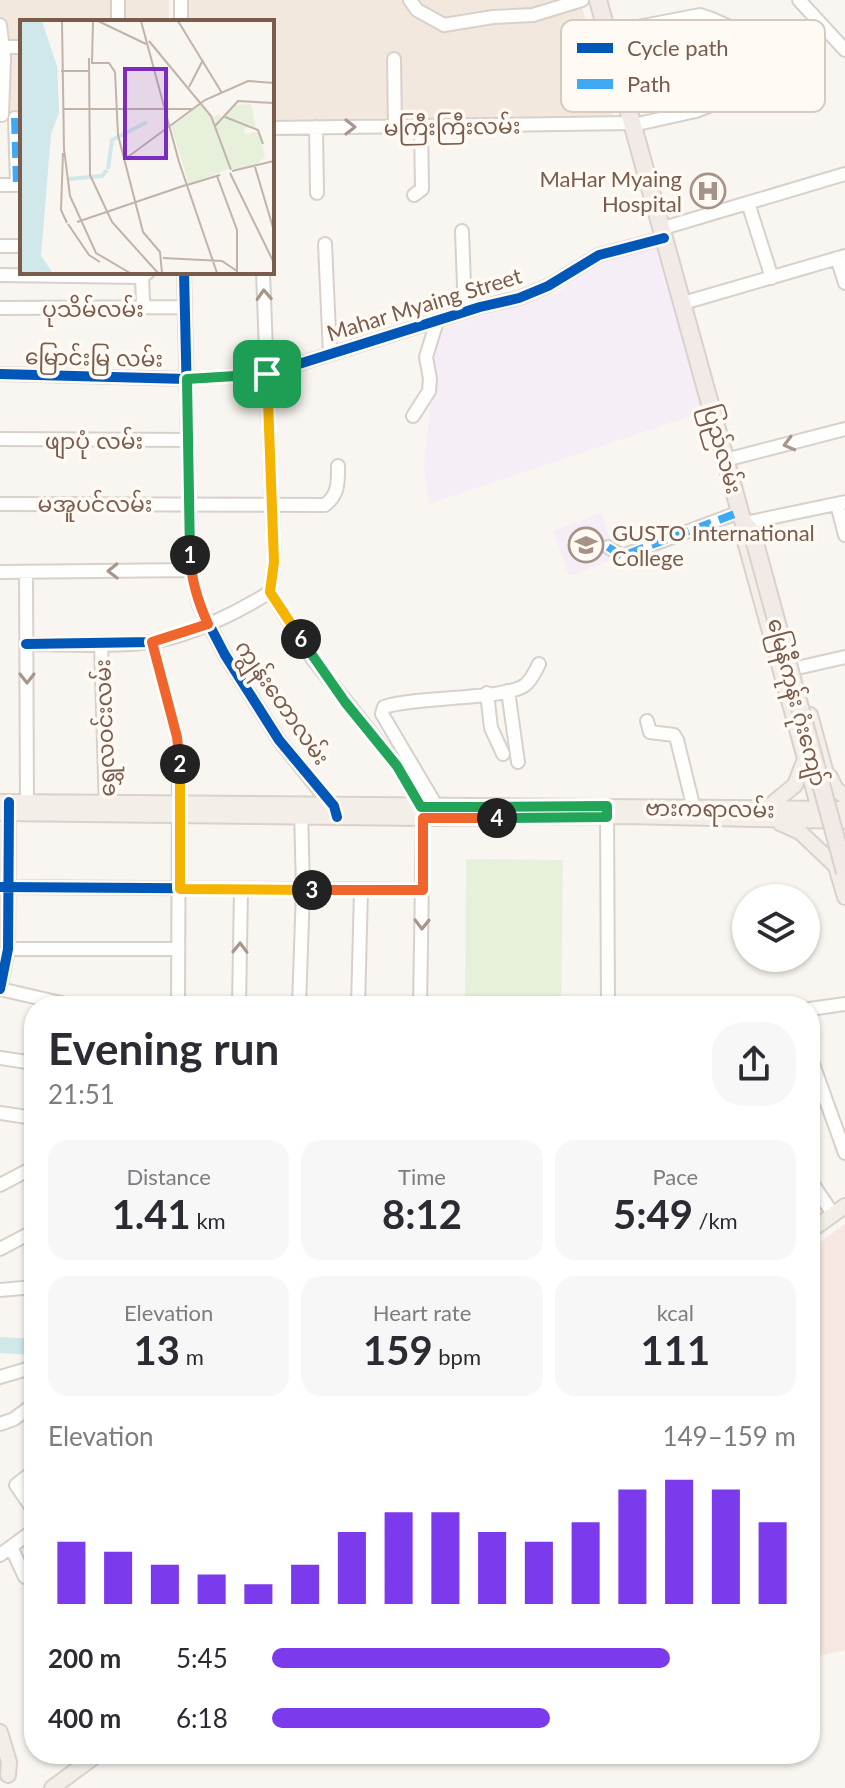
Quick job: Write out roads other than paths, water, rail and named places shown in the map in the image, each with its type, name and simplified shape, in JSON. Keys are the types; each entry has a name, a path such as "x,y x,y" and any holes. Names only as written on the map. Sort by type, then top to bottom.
{"highway":[{"name":"ပြည်လမ်း","path":"598,0 605,20"},
{"name":"ပြည်လမ်း","path":"609,0 614,20"},
{"name":"ပြည်လမ်း","path":"634,112 638,123"},
{"name":"ပြည်လမ်း","path":"635,112 746,522"},
{"name":"ပြည်လမ်း","path":"667,232 690,301 733,458 746,522"},
{"name":"မြေနီကုန်း ဂုံးကျော်","path":"746,522 841,869"}],"main road":[{"name":"ပြည်လမ်း","path":"845,842 834,815 806,759 743,534 746,522 759,529 825,770 834,815 845,897"},
{"path":"806,759 795,785 769,814 800,832 841,869"},
{"path":"825,770 835,788 845,797"},
{"name":"ဗားကရာလမ်း","path":"5,808 834,815"},
{"path":"820,1224 839,1210"},
{"path":"0,1732 5,1769"},
{"path":"52,1788 84,1764"}],"street":[{"path":"410,0 417,10 444,25 493,17 533,15 582,0"},
{"path":"799,0 817,20"},
{"path":"666,20 689,15 712,19"},
{"path":"0,25 1,115 19,118 20,185 0,185"},
{"path":"825,28 845,50"},
{"path":"394,59 395,127"},
{"name":"မကြီးကြီးလမ်း","path":"274,128 638,123 691,112"},
{"path":"414,195 422,189 421,125"},
{"path":"316,127 317,193"},
{"name":"Mahar Myaing Street","path":"187,379 267,374 519,298 548,286 599,255 748,203 845,174"},
{"path":"748,203 772,278"},
{"path":"462,231 465,312"},
{"path":"325,244 330,354"},
{"path":"690,301 841,257 845,283"},
{"path":"0,275 145,274 143,302"},
{"name":"ကျွန်းတောလမ်း","path":"184,274 191,570 199,605 279,740 335,812"},
{"path":"263,274 274,562 270,592 312,658 397,766 427,811"},
{"name":"ပုသိမ်လမ်း","path":"0,308 185,307"},
{"path":"413,416 429,391 426,357 437,321"},
{"name":"မြောင်းမြ လမ်း","path":"0,374 187,379"},
{"path":"733,458 845,429"},
{"name":"ဖျာပုံ လမ်း","path":"0,439 188,440"},
{"name":"မအူပင်လမ်း","path":"0,504 325,505 334,499 338,488 338,466"},
{"path":"608,547 622,556 746,522 841,503 845,535"},
{"path":"0,572 191,570"},
{"path":"26,572 27,808"},
{"path":"26,644 152,642 244,609 270,592"},
{"path":"152,642 177,737 180,810 178,996"},
{"name":"ရွှေလဝင်းလမ်း","path":"101,643 106,808"},
{"path":"797,668 845,657"},
{"path":"420,996 427,811 413,764 386,724 382,710 403,700 508,691 529,682 539,664"},
{"path":"508,691 518,762"},
{"path":"487,693 491,728 503,754"},
{"path":"647,721 650,732 674,735 677,740 695,814"},
{"path":"5,808 4,887 8,949 0,989 30,996"},
{"path":"607,811 608,996"},
{"path":"299,996 303,890 301,812"},
{"path":"4,887 423,890"},
{"path":"239,996 241,889"},
{"path":"358,996 361,890"},
{"path":"8,949 178,949"},
{"path":"820,1008 845,1004"},
{"path":"0,1058 24,1062"},
{"path":"820,1089 845,1153"},
{"path":"0,1113 24,1117"},
{"path":"0,1185 24,1172"},
{"path":"820,1190 839,1210"},
{"path":"0,1249 24,1236"},
{"path":"0,1290 24,1288"},
{"path":"0,1377 24,1370"},
{"path":"0,1424 24,1412"},
{"path":"24,1479 16,1485 24,1497"},
{"path":"0,1555 24,1537"},
{"path":"11,1547 24,1575"}],"waterway":[{"path":"0,1345 24,1346"}],"place":[{"name":"MaHar Myaing Hospital","path":"708,191"},
{"name":"GUSTO International College","path":"586,545"}]}
